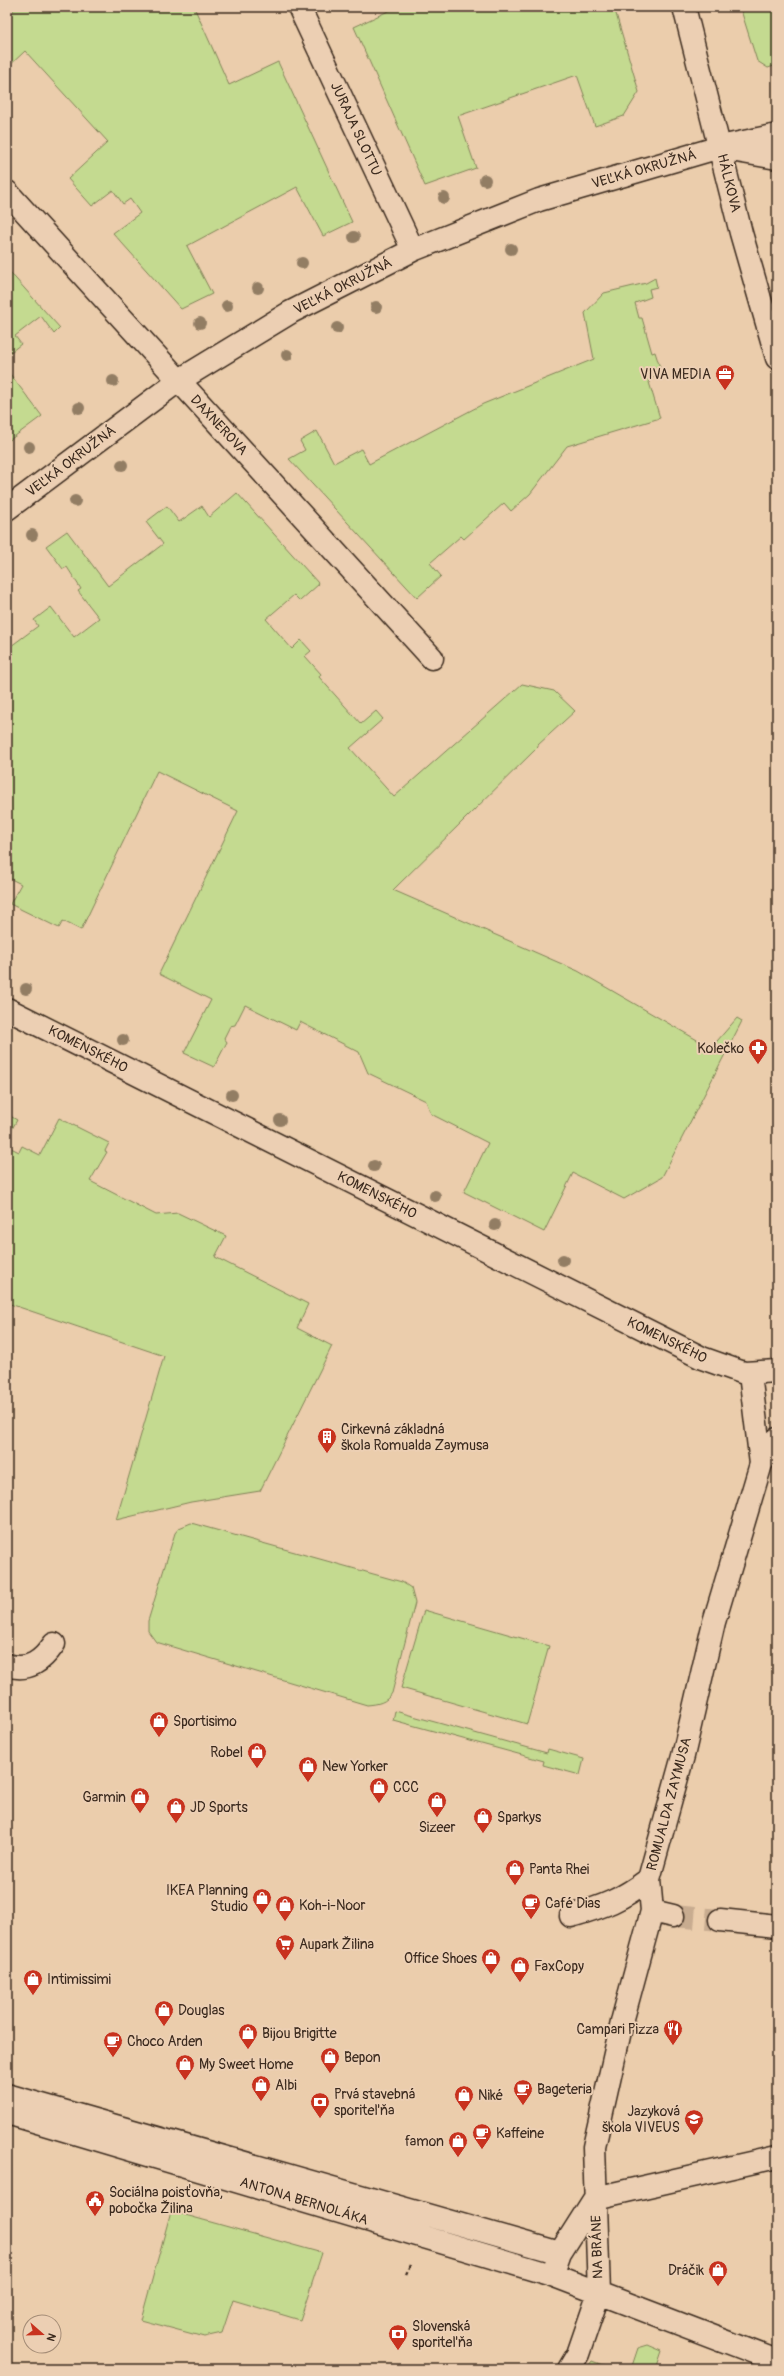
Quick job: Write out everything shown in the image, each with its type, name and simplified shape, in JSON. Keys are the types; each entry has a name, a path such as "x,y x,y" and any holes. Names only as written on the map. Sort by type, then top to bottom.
{"street":[{"name":"JURAJA SLOTTU","path":"299,7 413,250"},
{"name":"HÁLKOVA","path":"684,7 743,240 777,358"},
{"name":"VEĽKÁ OKRUŽNÁ","path":"7,509 178,381 291,312 413,250 539,200 720,148 777,135"},
{"name":"VEĽKÁ OKRUŽNÁ","path":"720,148 777,158"},
{"name":"DAXNEROVA","path":"7,192 432,658"},
{"name":"KOMENSKÉHO","path":"7,1009 691,1353 723,1367 750,1374"},
{"path":"750,1374 777,1371"},
{"name":"ROMUALDA ZAYMUSA","path":"750,1374 761,1464"},
{"name":"ROMUALDA ZAYMUSA","path":"595,2198 594,2147 622,2018 652,1911 649,1879 683,1756 714,1622 761,1464 777,1439"},
{"path":"7,1665 17,1668 32,1666 44,1657 54,1644"},
{"path":"571,1916 601,1907 625,1897 649,1879"},
{"path":"652,1911 673,1916"},
{"path":"720,1920 777,1926"},
{"name":"ANTONA BERNOLÁKA","path":"7,2095 560,2253"},
{"name":"ANTONA BERNOLÁKA","path":"7,2112 552,2276 599,2293"},
{"name":"NA BRÁNE","path":"777,2156 595,2198 599,2293 777,2360"},
{"path":"552,2276 560,2253 595,2198"},
{"path":"569,2369 578,2354 599,2293"}],"green space":[{"path":"17,7 194,7 229,85 278,62 352,222 323,236 297,187 187,246 212,294 181,309 113,233 140,213 130,199 123,204 113,190 92,206 68,179 108,142 25,51 7,68 7,15"},
{"path":"397,7 614,7 639,92 624,116 595,126 577,75 458,116 476,168 425,186 354,27"},
{"path":"740,7 777,7 777,65 768,68 757,61"},
{"path":"7,269 60,328 54,334 41,316 15,336 21,344 7,355"},
{"path":"655,278 657,287 649,289 651,297 635,303 639,318 642,318 652,353 655,352 662,374 648,379 660,418 567,446 530,494 511,511 504,503 464,539 461,536 430,563 441,576 417,598 289,459 305,450 300,441 317,431 334,463 361,449 369,464 483,404 594,359 585,313 604,293 646,283"},
{"path":"7,370 42,416 7,442"},
{"path":"237,493 319,584 300,601 294,595 266,619 292,649 301,640 311,651 305,656 321,674 319,677 361,724 376,711 383,719 350,748 394,797 522,684 554,691 575,711 538,745 538,747 393,890 578,971 711,1048 737,1018 742,1021 662,1177 624,1199 573,1173 544,1232 464,1192 488,1143 431,1114 426,1101 368,1073 359,1052 300,1022 296,1030 245,1005 235,1025 230,1026 224,1038 227,1042 214,1067 184,1053 211,1000 159,974 238,811 157,771 81,930 63,921 59,928 10,904 21,884 7,877 7,649 38,626 34,620 51,607 74,637 99,618 78,591 81,589 67,567 63,569 46,546 67,531 108,586 163,544 146,522 167,506 179,522 202,506 209,517"},
{"path":"7,1114 17,1120 7,1138"},
{"path":"59,1118 109,1143 105,1151 107,1152 90,1181 156,1215 178,1213 226,1236 215,1257 308,1304 297,1328 332,1346 260,1491 191,1502 116,1520 164,1356 7,1303 7,1146 19,1152 22,1146 40,1155"},
{"path":"191,1523 402,1582 411,1588 415,1603 390,1696 381,1702 367,1705 156,1642 148,1631 148,1621 175,1533 179,1528"},
{"path":"424,1610 549,1646 527,1724 401,1688"},
{"path":"395,1711 547,1753 548,1749 584,1759 580,1775 543,1765 544,1761 393,1720"},
{"path":"171,2211 322,2253 300,2320 233,2300 222,2333 204,2337 141,2320"},
{"path":"648,2345 662,2351 656,2369 631,2369 638,2348"},
{"path":"592,2361 613,2369 586,2369"}],"tunnel":[{"path":"673,1916 720,1920"}],"place":[{"name":"VIVA MEDIA","path":"725,391"},
{"name":"Kolečko","path":"758,1065"},
{"name":"Cirkevná základná škola Romualda Zaymusa","path":"327,1454"},
{"name":"Sportisimo","path":"159,1738"},
{"name":"Robel","path":"257,1769"},
{"name":"New Yorker","path":"308,1783"},
{"name":"CCC","path":"379,1804"},
{"name":"Garmin","path":"140,1814"},
{"name":"Sizeer","path":"437,1818"},
{"name":"JD Sports","path":"176,1824"},
{"name":"Sparkys","path":"483,1834"},
{"name":"Panta Rhei","path":"515,1886"},
{"name":"IKEA Planning Studio","path":"262,1915"},
{"name":"Café Dias","path":"531,1920"},
{"name":"Koh-i-Noor","path":"285,1922"},
{"name":"Aupark Žilina","path":"285,1961"},
{"name":"Office Shoes","path":"491,1975"},
{"name":"FaxCopy","path":"520,1983"},
{"name":"Intimissimi","path":"33,1996"},
{"name":"Douglas","path":"164,2027"},
{"name":"Campari Pizza","path":"673,2046"},
{"name":"Bijou Brigitte","path":"248,2050"},
{"name":"Choco Arden","path":"113,2058"},
{"name":"Bepon","path":"330,2074"},
{"name":"My Sweet Home","path":"185,2081"},
{"name":"Albi","path":"261,2102"},
{"name":"Bageteria","path":"523,2106"},
{"name":"Niké","path":"464,2112"},
{"name":"Prvá stavebná sporiteľňa","path":"320,2119"},
{"name":"Jazyková škola VIVEUS","path":"694,2136"},
{"name":"Kaffeine","path":"482,2150"},
{"name":"famon","path":"458,2158"},
{"name":"Sociálna poisťovňa, pobočka Žilina","path":"95,2217"},
{"name":"Dráčik","path":"718,2287"},
{"name":"Slovenská sporiteľňa","path":"398,2351"}]}
